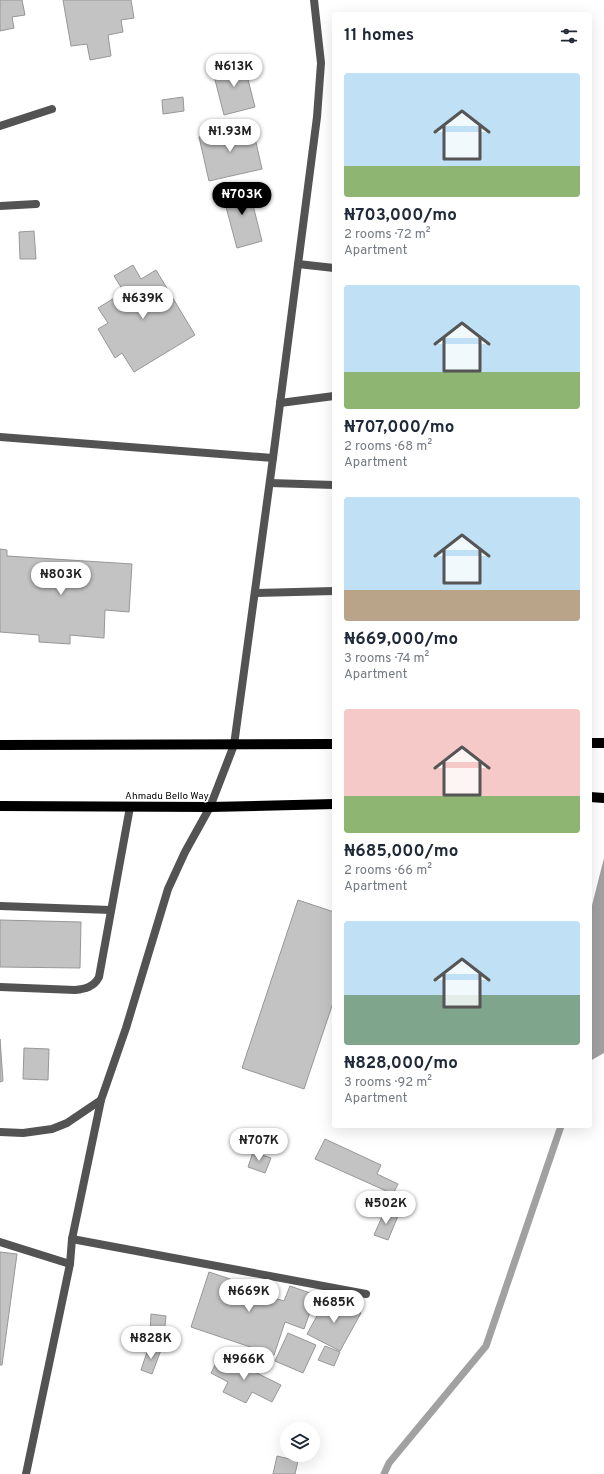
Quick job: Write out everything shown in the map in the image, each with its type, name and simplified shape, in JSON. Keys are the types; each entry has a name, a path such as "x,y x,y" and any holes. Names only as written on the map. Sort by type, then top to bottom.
{"main road":[{"path":"592,743 604,743"},
{"path":"0,745 332,744"},
{"path":"592,797 604,798"},
{"name":"Ahmadu Bello Way","path":"0,806 210,807 332,804"}],"street":[{"path":"26,1474 70,1264 72,1239 101,1100 126,1028 168,889 185,852 210,807 234,745 256,593 317,117 321,63 314,0"},
{"path":"0,126 52,109"},
{"path":"0,206 36,204"},
{"path":"298,264 332,268"},
{"path":"280,403 332,396"},
{"path":"0,437 273,458"},
{"path":"270,483 332,485"},
{"path":"256,593 332,591"},
{"path":"0,987 75,990 92,986 99,977 130,807"},
{"path":"0,906 111,910"},
{"path":"0,1132 23,1133 52,1129 81,1115 101,1100"},
{"path":"72,1239 366,1294"},
{"path":"0,1242 70,1264"}],"shaded area":[{"path":"604,858 604,1053 592,1060 592,905"}],"building":[{"path":"0,0 22,0 25,15 12,17 14,28 0,31"},
{"path":"63,0 131,0 134,18 121,20 123,32 108,35 111,56 90,60 87,44 71,46"},
{"path":"243,60 255,107 224,115 212,68"},
{"path":"183,97 184,111 163,114 162,100"},
{"path":"252,125 262,169 209,181 199,137"},
{"path":"248,185 262,241 237,248 222,192"},
{"path":"34,231 36,259 20,259 19,232"},
{"path":"133,265 141,279 156,270 195,335 134,372 122,353 115,358 98,329 108,323 98,308 124,292 114,276"},
{"path":"0,549 7,550 7,556 132,564 129,612 105,610 104,638 70,635 70,644 39,642 39,635 0,632"},
{"path":"298,900 332,911 332,1006 304,1089 242,1068"},
{"path":"0,920 81,922 80,968 0,967"},
{"path":"0,1039 3,1081 0,1082"},
{"path":"24,1048 49,1049 48,1080 23,1079"},
{"path":"325,1139 381,1165 377,1174 398,1184 393,1194 315,1159"},
{"path":"253,1152 271,1158 265,1173 248,1167"},
{"path":"385,1210 398,1216 388,1240 374,1235"},
{"path":"0,1252 17,1254 2,1365 0,1365"},
{"path":"209,1272 245,1284 244,1288 284,1301 290,1286 316,1295 304,1329 285,1322 274,1355 191,1327"},
{"path":"328,1296 361,1313 340,1351 307,1334"},
{"path":"151,1314 166,1316 164,1335 150,1334"},
{"path":"288,1333 316,1345 303,1373 275,1361"},
{"path":"149,1346 161,1350 152,1374 141,1370"},
{"path":"325,1346 340,1352 334,1366 318,1360"},
{"path":"220,1355 281,1385 272,1402 252,1392 246,1403 223,1392 228,1382 211,1373"},
{"path":"277,1456 280,1457 280,1462 298,1462 295,1474 273,1474"}],"waterway":[{"path":"384,1474 389,1463 486,1346 560,1128"}]}
